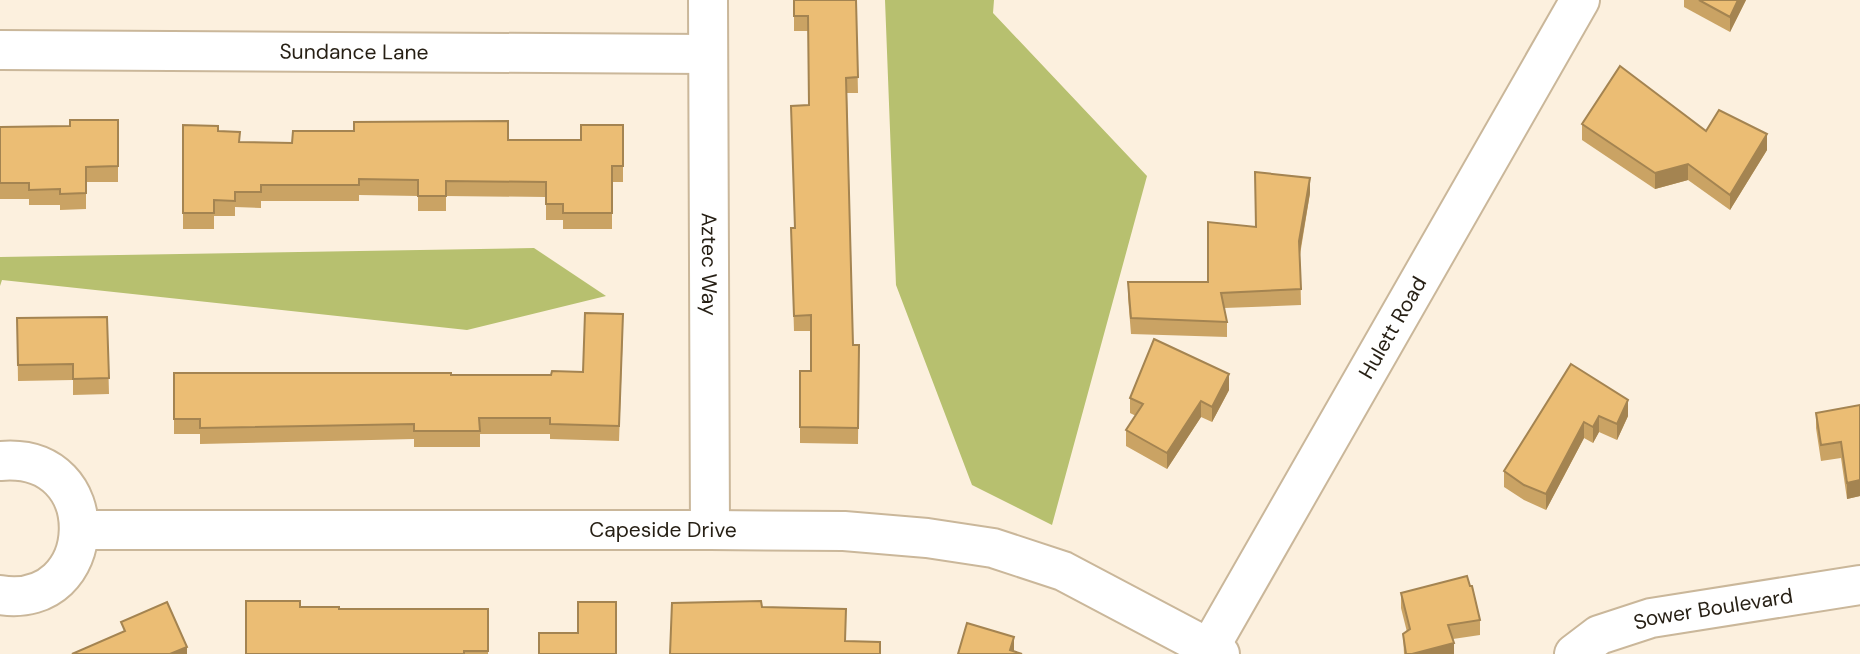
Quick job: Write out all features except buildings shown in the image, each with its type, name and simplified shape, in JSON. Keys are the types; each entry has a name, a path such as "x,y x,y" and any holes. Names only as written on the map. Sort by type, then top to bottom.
{"street":[{"name":"Aztec Way","path":"708,0 709,530"},
{"name":"Hulett Road","path":"1212,652 1580,0"},
{"name":"Sundance Lane","path":"0,50 708,54"},
{"path":"0,461 32,463 48,470 62,482 79,512 80,530 74,556 59,578 28,595 0,595"},
{"name":"Capeside Drive","path":"80,530 844,531 938,540 992,548 1063,571 1212,652"},
{"name":"Sower Boulevard","path":"1574,654 1600,635 1651,618 1860,585"}],"green space":[{"path":"885,0 994,0 993,13 1147,176 1052,525 972,485 896,285"},
{"path":"534,248 606,296 467,330 2,280 0,286 0,257"}]}
